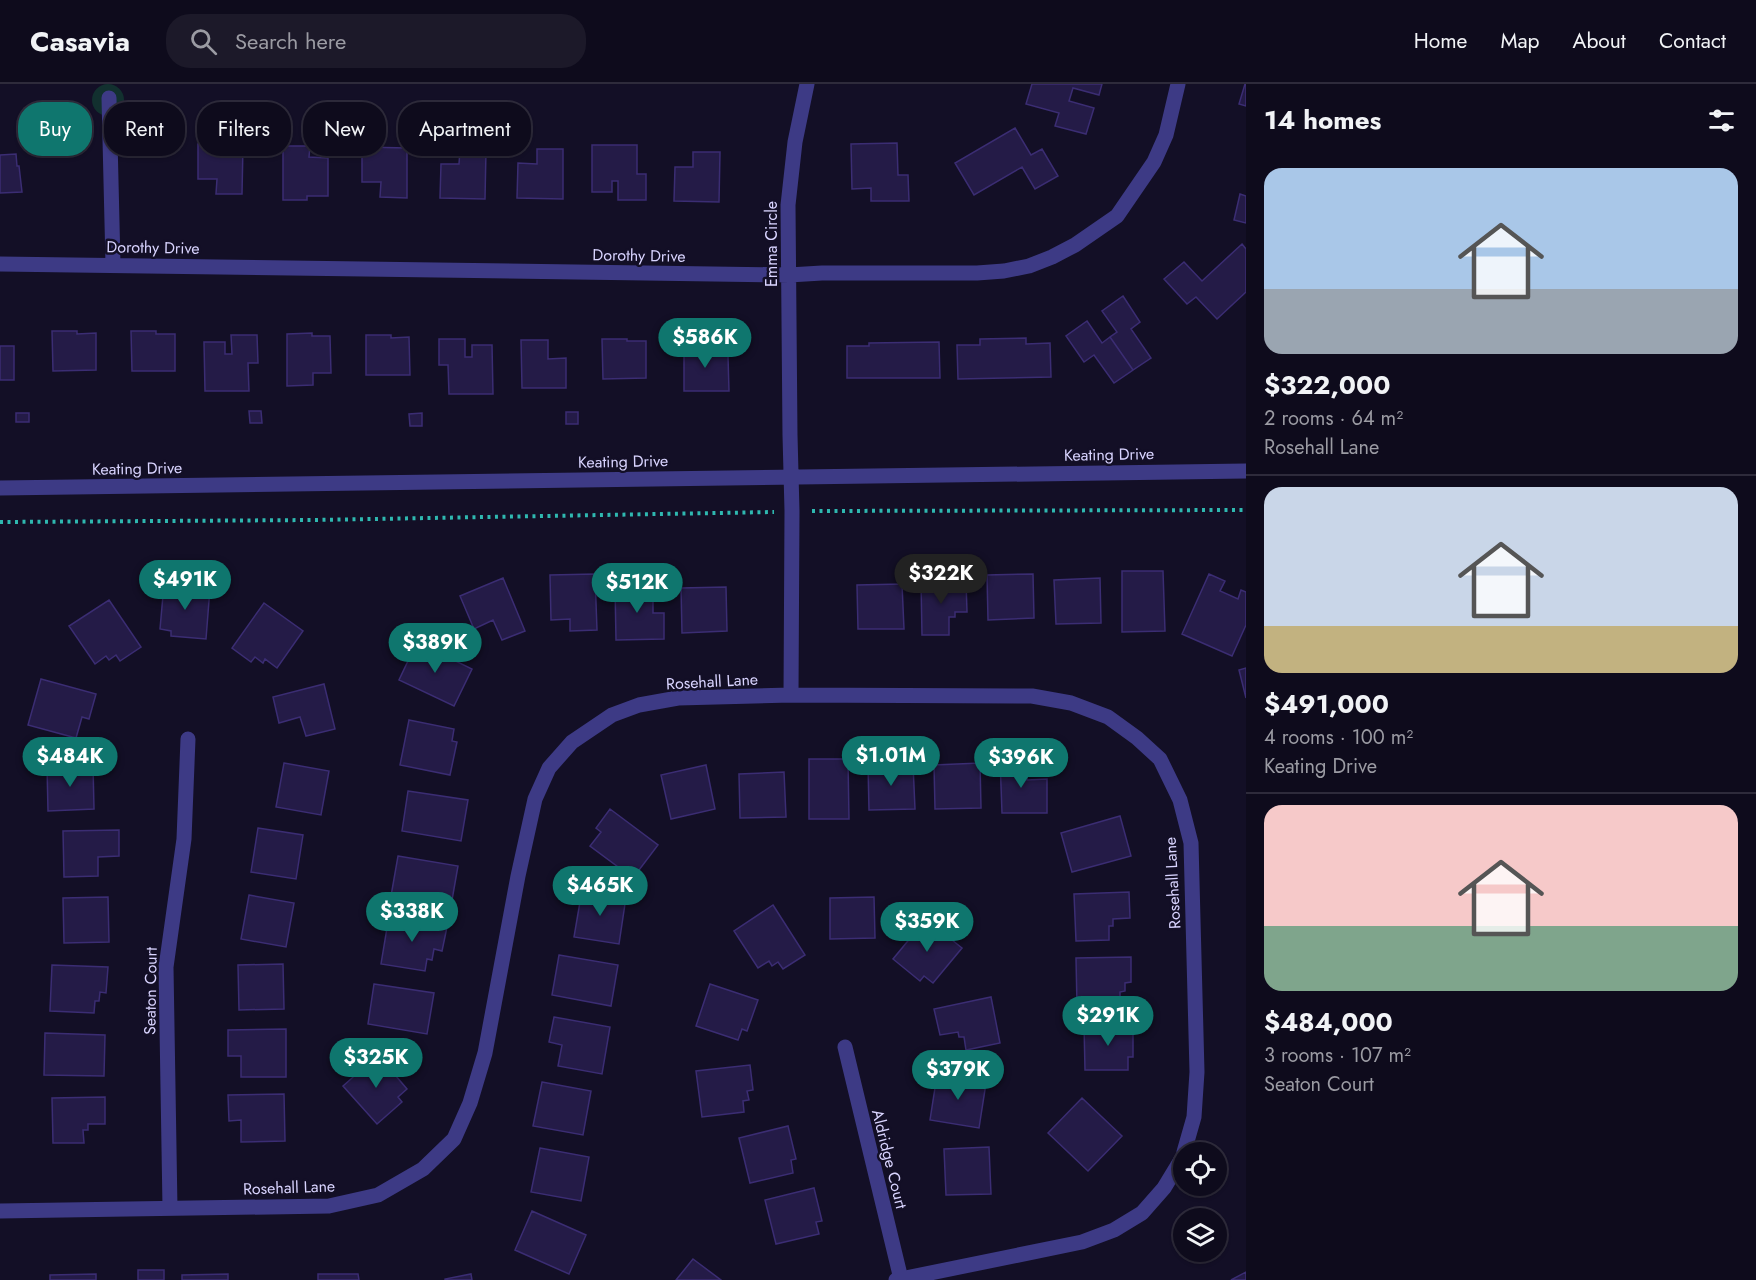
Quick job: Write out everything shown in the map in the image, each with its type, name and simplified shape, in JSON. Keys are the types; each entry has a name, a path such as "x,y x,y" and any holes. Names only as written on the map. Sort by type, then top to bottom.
{"street":[{"name":"Emma Circle","path":"790,695 792,523 788,240 790,182 795,142 807,84"},
{"name":"Dorothy Drive","path":"0,264 789,275 1004,271 1029,266 1052,257 1075,245 1117,216 1154,162 1166,135 1178,84"},
{"path":"109,98 113,264"},
{"name":"Keating Drive","path":"0,489 1246,471"},
{"name":"Rosehall Lane","path":"0,1211 329,1206 378,1195 423,1169 454,1139 470,1103 485,1053 518,876 535,799 549,768 572,742 612,715 639,705 678,698 790,695 1032,696 1071,703 1108,717 1137,738 1160,759 1180,800 1191,843 1197,1072 1194,1117 1187,1142"},
{"name":"Seaton Court","path":"170,1208 166,967 184,839 189,739"},
{"name":"Aldridge Court","path":"845,1047 898,1279"},
{"name":"Rosehall Lane","path":"898,1279 1082,1242 1114,1230 1142,1213 1164,1188 1173,1172"}],"path":[{"path":"820,512 1246,510"},
{"path":"0,522 314,520 769,512"}],"green space":[{"path":"102,85 114,85 123,94 124,102 104,102 104,115 93,106 93,94"}],"building":[{"path":"1032,84 1102,84 1099,95 1073,88 1069,101 1094,108 1086,134 1055,126 1059,113 1026,104"},
{"path":"1246,84 1246,106 1239,104"},
{"path":"1015,128 1031,155 1042,149 1058,176 1035,189 1022,167 974,195 955,163"},
{"path":"897,143 898,175 908,175 909,201 871,201 871,188 852,189 851,144"},
{"path":"592,145 637,145 637,174 646,174 646,200 618,200 618,181 612,181 612,192 592,192"},
{"path":"291,146 303,146 303,156 328,158 328,196 307,196 307,200 283,200 283,156 291,156"},
{"path":"386,148 398,148 398,156 407,156 407,198 380,197 381,182 362,182 362,156 386,156"},
{"path":"537,149 563,149 563,199 517,198 518,163 537,164"},
{"path":"693,152 720,152 719,202 674,201 675,167 693,167"},
{"path":"16,154 22,192 0,193 0,155"},
{"path":"198,156 243,156 242,194 216,194 217,179 198,179"},
{"path":"460,156 486,156 485,199 440,198 441,164 459,164"},
{"path":"1240,194 1246,196 1246,223 1234,220"},
{"path":"1242,244 1246,249 1246,292 1217,319 1196,297 1187,304 1164,279 1184,262 1202,281"},
{"path":"1123,296 1140,322 1131,329 1151,358 1133,370 1110,337 1117,332 1102,311"},
{"path":"1087,321 1102,343 1110,337 1133,370 1114,383 1094,355 1084,362 1066,336"},
{"path":"52,331 77,331 77,334 96,333 96,370 53,371"},
{"path":"131,331 175,334 175,371 132,371"},
{"path":"312,333 312,336 330,336 331,373 313,373 313,385 287,386 287,334"},
{"path":"231,335 257,335 258,363 248,363 249,391 205,391 204,342 225,342 225,354 232,354"},
{"path":"366,335 391,335 391,338 409,337 410,375 366,375"},
{"path":"1026,338 1026,344 1050,343 1051,377 958,379 957,345 980,345 980,339"},
{"path":"439,339 465,339 465,357 472,357 472,345 492,345 493,394 449,394 448,365 439,365"},
{"path":"602,339 646,341 646,378 603,379"},
{"path":"521,340 548,340 548,359 566,358 566,388 522,388"},
{"path":"939,342 940,378 847,378 847,346 869,346 869,343"},
{"path":"684,343 710,343 710,356 728,356 729,391 684,391"},
{"path":"0,346 14,346 14,380 0,380"},
{"path":"249,411 261,411 262,423 250,423"},
{"path":"566,412 578,412 578,424 566,424"},
{"path":"16,413 29,413 29,422 16,422"},
{"path":"422,413 422,426 410,426 409,414"},
{"path":"1122,571 1163,571 1165,631 1122,632"},
{"path":"595,574 597,630 570,631 570,619 551,620 550,575"},
{"path":"1033,574 1034,618 988,620 987,575"},
{"path":"1209,574 1225,581 1220,591 1238,599 1241,590 1246,592 1246,625 1232,656 1182,634"},
{"path":"503,578 525,631 502,640 493,620 474,629 460,596"},
{"path":"1100,578 1101,623 1056,624 1054,580"},
{"path":"966,581 967,612 955,612 955,617 949,617 949,635 922,635 921,582"},
{"path":"164,584 210,588 206,639 171,636 171,631 160,629"},
{"path":"902,584 904,629 858,629 857,585"},
{"path":"653,585 653,613 664,613 664,639 616,640 615,586"},
{"path":"726,587 727,631 682,633 681,588"},
{"path":"109,600 141,647 120,661 116,655 109,660 106,656 95,664 69,626"},
{"path":"264,603 303,631 277,668 265,659 263,663 255,657 251,662 232,648"},
{"path":"417,642 472,669 454,706 399,680"},
{"path":"1246,668 1246,698 1239,670"},
{"path":"41,679 96,694 89,719 82,717 76,738 28,725"},
{"path":"324,684 335,729 306,736 300,717 279,723 273,697"},
{"path":"409,720 454,729 452,741 457,742 450,775 400,765"},
{"path":"1000,758 1027,758 1027,780 1047,779 1047,813 1002,813"},
{"path":"809,759 848,759 849,819 809,819"},
{"path":"284,763 329,771 321,815 276,807"},
{"path":"980,763 981,808 935,809 934,765"},
{"path":"913,764 915,809 869,810 868,765"},
{"path":"93,765 94,809 48,811 47,766"},
{"path":"706,765 715,809 671,819 661,775"},
{"path":"784,772 786,817 740,818 739,774"},
{"path":"408,791 468,800 461,841 402,831"},
{"path":"610,809 658,845 633,878 590,846 601,832 596,828"},
{"path":"1120,816 1131,856 1072,872 1061,833"},
{"path":"258,828 303,835 296,879 251,872"},
{"path":"119,830 119,856 98,857 98,876 64,877 63,831"},
{"path":"398,856 458,866 451,906 391,896"},
{"path":"582,890 626,897 619,944 574,937"},
{"path":"1129,892 1130,918 1113,919 1113,926 1109,926 1109,940 1076,941 1074,894"},
{"path":"249,895 294,903 286,947 241,939"},
{"path":"108,897 109,942 64,943 63,898"},
{"path":"874,897 875,938 830,939 830,898"},
{"path":"773,905 805,955 783,969 778,962 772,966 769,961 758,968 734,931"},
{"path":"389,916 447,927 442,951 434,949 432,960 427,959 425,971 381,964"},
{"path":"926,919 962,948 933,983 924,976 920,981 893,959"},
{"path":"559,955 618,965 611,1006 552,995"},
{"path":"1131,957 1131,982 1125,983 1125,991 1120,992 1120,1005 1077,1006 1076,958"},
{"path":"283,964 284,1009 239,1010 238,965"},
{"path":"52,965 108,967 106,993 100,992 99,1001 95,1001 94,1013 50,1011"},
{"path":"374,984 434,993 427,1034 368,1024"},
{"path":"710,984 758,1000 747,1031 742,1029 738,1040 696,1026"},
{"path":"991,997 1000,1043 966,1050 964,1037 959,1037 958,1032 940,1035 934,1009"},
{"path":"554,1017 610,1027 602,1074 558,1066 562,1045 549,1042"},
{"path":"1133,1024 1133,1057 1128,1057 1128,1070 1085,1070 1084,1025"},
{"path":"286,1029 286,1077 241,1077 241,1056 228,1056 228,1030"},
{"path":"45,1033 105,1035 104,1076 44,1075"},
{"path":"378,1055 407,1089 398,1097 402,1102 377,1124 343,1086"},
{"path":"750,1065 753,1090 747,1091 749,1100 743,1101 744,1112 702,1117 696,1071"},
{"path":"937,1075 986,1083 979,1128 930,1120"},
{"path":"542,1082 591,1091 583,1135 533,1126"},
{"path":"284,1094 285,1141 241,1142 241,1120 229,1121 228,1095"},
{"path":"105,1097 105,1124 88,1124 88,1130 83,1130 84,1143 53,1143 52,1098"},
{"path":"1082,1098 1122,1136 1088,1171 1048,1133"},
{"path":"788,1126 796,1159 791,1160 793,1173 750,1183 739,1138"},
{"path":"989,1147 991,1194 946,1195 944,1149"},
{"path":"540,1148 589,1157 581,1201 531,1192"},
{"path":"814,1188 822,1221 816,1222 819,1234 776,1244 765,1200"},
{"path":"532,1211 586,1235 569,1274 515,1250"},
{"path":"693,1259 721,1280 676,1280"},
{"path":"138,1270 164,1270 164,1280 138,1280"},
{"path":"1246,1272 1246,1280 1231,1280"},
{"path":"96,1274 96,1280 50,1280 50,1275"},
{"path":"228,1274 228,1280 182,1280 182,1275"},
{"path":"318,1274 358,1274 359,1280 318,1280"},
{"path":"471,1274 472,1280 445,1280 445,1279"}]}
